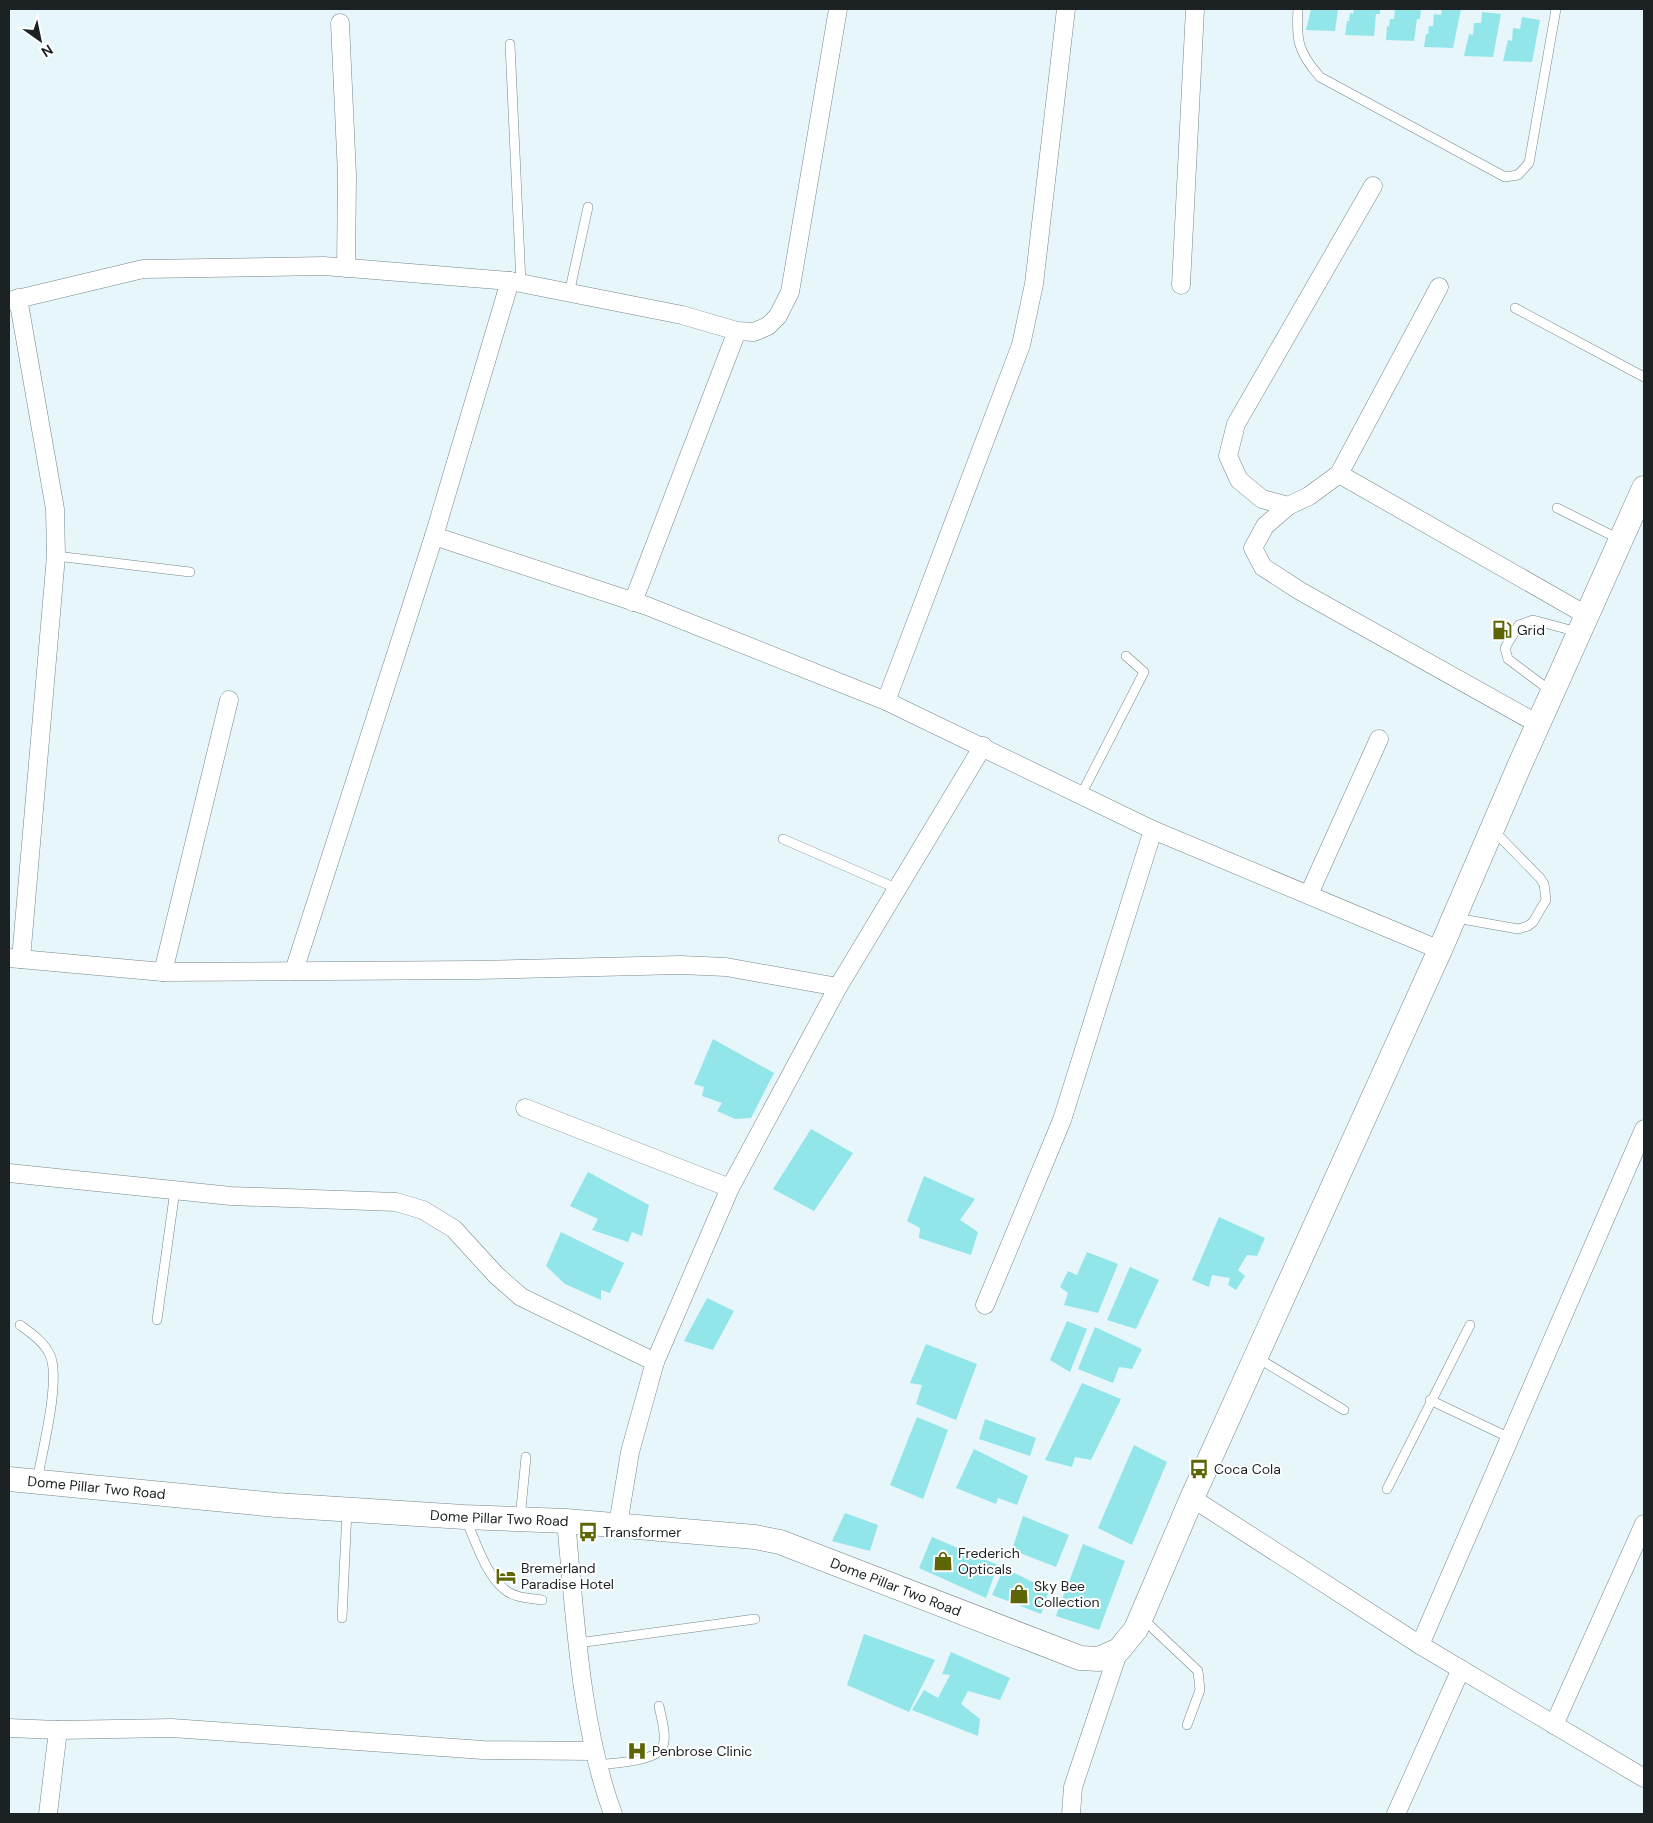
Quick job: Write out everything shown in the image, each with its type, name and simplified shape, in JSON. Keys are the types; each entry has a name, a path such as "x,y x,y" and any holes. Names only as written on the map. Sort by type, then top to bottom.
{"street":[{"path":"838,9 790,292 778,316 768,326 754,332 737,331 682,315 516,282 324,266 143,269 14,300 55,509 56,556 15,958 163,972 680,965 726,967 838,987"},
{"path":"886,701 1000,406 1021,344 1034,284 1066,9"},
{"path":"1181,285 1195,9"},
{"path":"340,23 347,175 346,268"},
{"path":"1288,506 1262,499 1239,480 1228,456 1236,424 1373,186"},
{"path":"294,971 516,282"},
{"path":"1439,287 1339,474 1309,496 1288,506 1265,526 1253,548 1263,567 1300,591 1538,724"},
{"path":"633,602 737,331"},
{"path":"1339,474 1584,624"},
{"path":"1071,1814 1073,1787 1119,1650 1136,1629 1192,1498 1440,950 1538,724 1644,488"},
{"path":"434,536 633,602 886,701 983,746 1153,830 1310,894 1440,950"},
{"path":"163,972 229,700"},
{"path":"1310,894 1379,738"},
{"path":"618,1525 630,1452 655,1362 730,1188 838,987 983,746"},
{"path":"985,1305 1062,1120 1153,830"},
{"path":"525,1108 730,1188"},
{"path":"1420,1645 1644,1129"},
{"path":"9,1173 231,1196 396,1202 423,1210 454,1229 496,1275 521,1297 655,1362"},
{"name":"Dome Pillar Two Road","path":"9,1479 276,1506 566,1521 755,1537 780,1542 1080,1658 1099,1659 1119,1650"},
{"path":"1192,1498 1420,1645 1644,1778"},
{"path":"566,1521 578,1643 595,1758 613,1814"},
{"path":"1554,1724 1644,1524"},
{"path":"1396,1814 1461,1669"},
{"path":"9,1728 58,1730 172,1728 595,1758"},
{"path":"48,1814 58,1730"}],"lane":[{"path":"1298,9 1296,36 1303,54 1320,77 1505,177 1518,175 1529,163 1556,9"},
{"path":"510,44 516,282"},
{"path":"569,294 588,207"},
{"path":"1515,308 1644,377"},
{"path":"1557,508 1622,540"},
{"path":"56,556 190,572"},
{"path":"1553,693 1508,659 1505,648 1520,625 1533,620 1584,624"},
{"path":"1081,795 1144,672 1126,656"},
{"path":"1454,917 1518,929 1533,922 1546,900 1544,884 1540,878 1492,829"},
{"path":"783,839 898,889"},
{"path":"157,1320 175,1190"},
{"path":"20,1325 39,1340 50,1355 53,1370 53,1391 37,1481"},
{"path":"1387,1489 1430,1400 1470,1325"},
{"path":"1256,1357 1344,1410"},
{"path":"1430,1400 1510,1438"},
{"path":"520,1519 526,1457"},
{"path":"342,1618 347,1510"},
{"path":"464,1517 490,1572 504,1590 520,1597 542,1600"},
{"path":"1141,1617 1198,1671 1200,1690 1187,1724"},
{"path":"578,1643 755,1619"},
{"path":"595,1758 645,1759 658,1753 663,1746 664,1738 659,1706"}],"building":[{"path":"1311,9 1338,9 1335,31 1306,30"},
{"path":"1354,9 1380,9 1380,14 1376,14 1374,36 1345,35 1347,21 1349,21 1350,13 1353,14"},
{"path":"1395,9 1421,9 1420,19 1417,19 1414,41 1386,40 1387,26 1389,27 1390,19 1394,19"},
{"path":"1442,9 1461,9 1453,48 1424,47 1429,26 1433,26 1434,14 1441,15"},
{"path":"1482,12 1501,14 1493,57 1464,56 1469,34 1473,35 1474,23 1481,23"},
{"path":"1522,17 1540,20 1532,62 1503,61 1508,40 1512,41 1513,28 1520,29"},
{"path":"713,1039 774,1073 751,1118 735,1119 717,1111 722,1103 702,1096 704,1087 694,1084"},
{"path":"811,1129 853,1153 814,1211 773,1189"},
{"path":"588,1172 649,1205 642,1236 632,1232 628,1242 592,1230 598,1219 570,1206"},
{"path":"924,1176 975,1199 960,1220 978,1232 971,1255 919,1238 920,1228 907,1221"},
{"path":"1219,1217 1265,1238 1257,1256 1247,1255 1238,1270 1245,1276 1236,1290 1228,1285 1230,1278 1212,1275 1209,1287 1192,1280"},
{"path":"561,1232 624,1263 610,1293 601,1290 601,1300 565,1284 546,1266"},
{"path":"1087,1252 1118,1264 1098,1313 1064,1305 1068,1293 1060,1287 1068,1271 1077,1275"},
{"path":"1130,1267 1159,1280 1136,1329 1107,1320"},
{"path":"707,1298 734,1311 713,1350 684,1341"},
{"path":"1067,1321 1087,1329 1070,1372 1050,1360"},
{"path":"1095,1327 1142,1349 1132,1369 1119,1367 1113,1383 1078,1369"},
{"path":"926,1344 977,1364 956,1420 916,1404 922,1385 910,1383"},
{"path":"1082,1383 1121,1399 1091,1460 1075,1457 1072,1467 1045,1460"},
{"path":"917,1417 948,1430 923,1499 890,1485"},
{"path":"985,1419 1036,1438 1030,1456 979,1439"},
{"path":"1134,1445 1167,1462 1132,1545 1098,1528"},
{"path":"974,1449 1028,1476 1017,1505 998,1498 996,1504 956,1488"},
{"path":"845,1513 878,1525 870,1551 832,1541"},
{"path":"1023,1516 1069,1535 1056,1567 1012,1550"},
{"path":"932,1537 998,1565 986,1598 919,1568"},
{"path":"1083,1544 1125,1561 1099,1630 1056,1616"},
{"path":"1004,1568 1049,1590 1041,1614 992,1595"},
{"path":"864,1634 935,1660 909,1712 847,1685"},
{"path":"951,1652 1010,1678 1000,1700 968,1691 961,1704 980,1719 978,1736 912,1710 924,1690 938,1698 950,1675 942,1674"}],"place":[{"name":"Grid","path":"1502,630"},
{"name":"Coca Cola","path":"1199,1469"},
{"name":"Transformer","path":"588,1532"},
{"name":"Frederich Opticals","path":"943,1561"},
{"name":"Bremerland Paradise Hotel","path":"506,1576"},
{"name":"Sky Bee Collection","path":"1019,1594"},
{"name":"Penbrose Clinic","path":"637,1751"}]}
